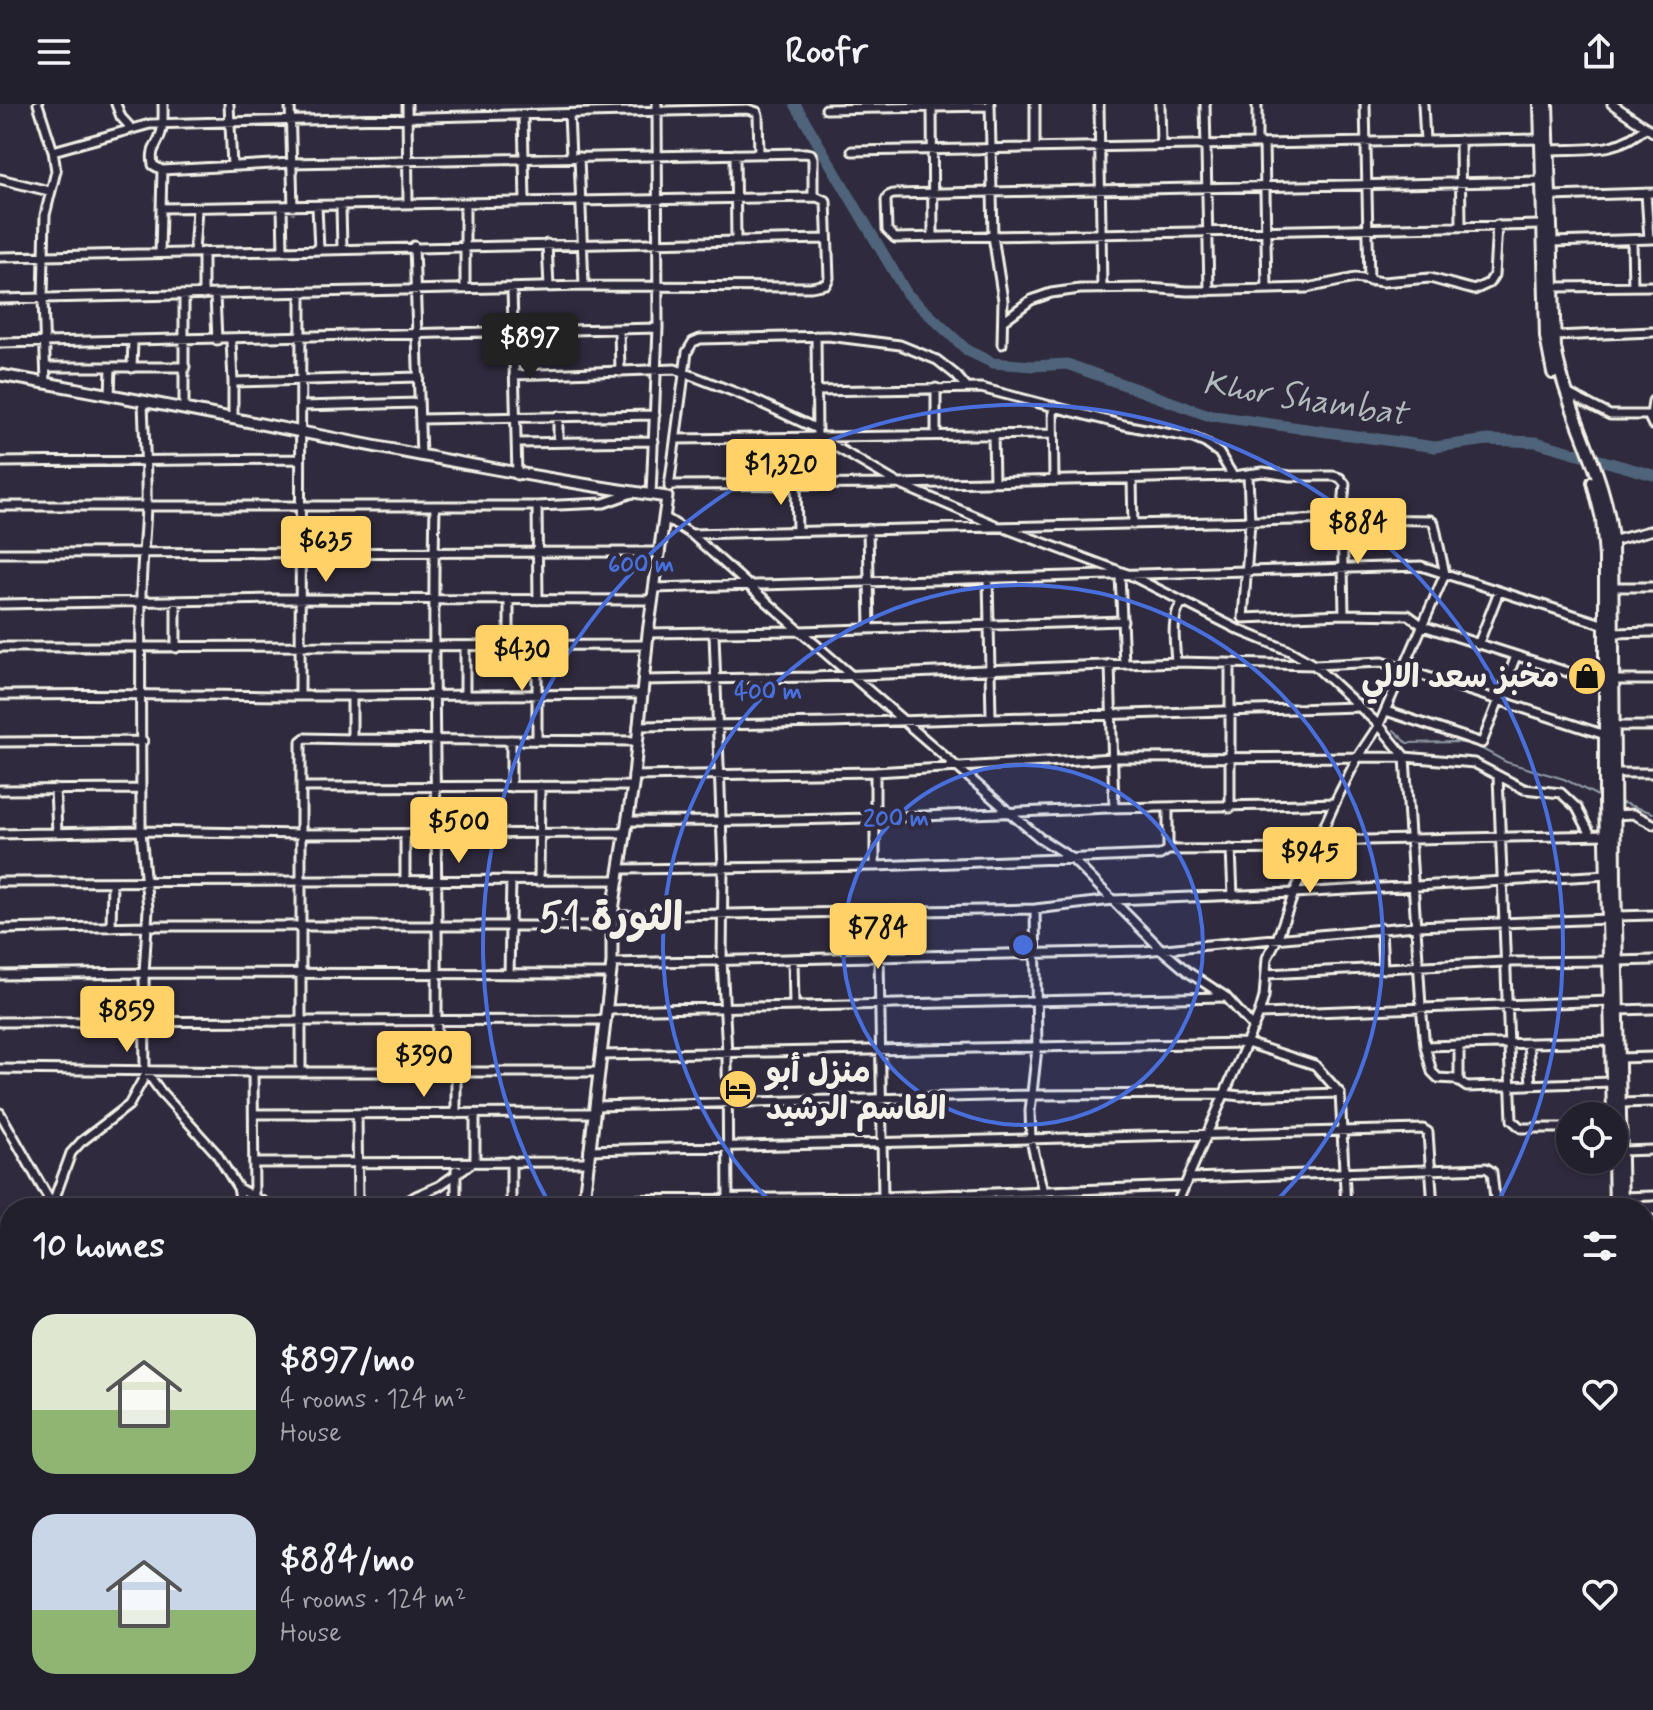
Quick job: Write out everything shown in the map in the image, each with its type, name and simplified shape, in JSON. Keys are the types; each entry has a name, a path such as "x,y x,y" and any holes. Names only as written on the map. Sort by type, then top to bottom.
{"main road":[{"path":"1540,104 1548,350 1557,385 1608,510 1613,587 1609,629"},
{"path":"1547,104 1554,336 1558,365 1580,440"},
{"path":"1598,487 1609,629 1612,918 1620,1102"},
{"path":"1609,731 1614,773 1606,835 1612,918"},
{"path":"1613,961 1610,1001 1613,1102"},
{"path":"1616,1198 1617,1174"},
{"path":"1620,1174 1622,1198"}],"street":[{"path":"38,104 56,171 49,191 44,256 46,383"},
{"path":"116,104 121,117 131,128"},
{"path":"163,104 163,123 160,136 153,146 152,157 153,165 162,170 291,163 811,154 813,197"},
{"path":"229,104 232,166"},
{"path":"290,104 293,207"},
{"path":"407,104 408,204"},
{"path":"466,104 466,117"},
{"path":"581,104 581,114"},
{"path":"1035,148 1036,104"},
{"path":"1099,104 1102,289"},
{"path":"1160,104 1161,145"},
{"path":"1205,104 1209,291"},
{"path":"1257,104 1264,186 1267,289"},
{"path":"1365,104 1369,281"},
{"path":"1423,104 1425,141"},
{"path":"1549,150 1614,146 1650,130 1612,104"},
{"path":"826,109 990,105 993,236 1003,321 1002,344"},
{"path":"932,107 933,237"},
{"path":"53,151 131,128 163,123 581,114 657,108 753,110 758,115 759,153"},
{"path":"651,495 658,328 657,108"},
{"path":"569,114 581,199 584,286"},
{"path":"523,115 525,201"},
{"path":"852,151 1541,139"},
{"path":"1460,140 1461,225"},
{"path":"735,154 736,240"},
{"path":"160,253 162,170"},
{"path":"0,179 49,191"},
{"path":"1542,181 893,194 886,200 887,230 891,237 1543,225"},
{"path":"1550,196 1650,193 1651,239 1551,242"},
{"path":"0,299 584,286 819,287 826,284 829,278 826,201 823,197 657,197 341,207 162,208"},
{"path":"465,203 465,289"},
{"path":"317,207 319,249"},
{"path":"341,207 342,248"},
{"path":"282,208 283,250"},
{"path":"197,209 203,295"},
{"path":"1003,321 1025,304 1051,293 1102,289 1209,291 1307,288 1355,278 1369,281 1430,278 1466,289 1482,288 1494,275 1497,225"},
{"path":"0,257 827,239"},
{"path":"1632,240 1633,286"},
{"path":"547,244 549,287"},
{"path":"414,246 421,456"},
{"path":"1552,287 1653,286"},
{"path":"512,288 517,475"},
{"path":"300,696 301,292"},
{"path":"184,295 184,409"},
{"path":"215,295 217,340"},
{"path":"0,343 658,328"},
{"path":"619,329 620,372"},
{"path":"1554,336 1653,332"},
{"path":"816,336 817,432"},
{"path":"584,1198 612,963 612,921 633,781 658,552 689,347 700,339 816,336 908,347 937,360 967,388"},
{"path":"231,340 233,419"},
{"path":"132,368 133,341"},
{"path":"46,367 185,367"},
{"path":"110,395 111,368"},
{"path":"514,375 657,370 685,372 817,432 899,484 1000,527 1130,575 1314,665 1379,725 1405,757 1421,1006 1425,1046 1434,1075 1467,1087 1612,1082"},
{"path":"0,375 517,475 667,497"},
{"path":"233,382 419,377"},
{"path":"936,388 936,435"},
{"path":"816,391 981,388 1205,443 1219,453 1233,476"},
{"path":"1567,393 1610,415 1639,414 1652,421 1653,401"},
{"path":"54,1198 71,1153 129,1105 146,1071 144,973 147,926 141,831 140,601 146,507 143,402"},
{"path":"301,406 419,403"},
{"path":"1053,406 1054,480"},
{"path":"420,419 655,415"},
{"path":"558,416 558,442"},
{"path":"677,439 817,432 1053,434"},
{"path":"993,435 994,481"},
{"path":"761,437 761,483"},
{"path":"517,443 654,441"},
{"path":"0,462 300,459"},
{"path":"670,485 1132,479 1263,472 1340,478 1345,484 1342,519 1344,614"},
{"path":"1239,630 1243,618 1250,522 1248,475"},
{"path":"1132,479 1133,525"},
{"path":"796,483 797,531"},
{"path":"0,506 537,506 604,503 635,492"},
{"path":"537,506 538,600"},
{"path":"435,507 436,1072"},
{"path":"664,517 691,534 1010,813 1071,858 1162,950 1226,997 1254,1028"},
{"path":"691,534 1342,519 1430,520 1437,528 1445,574 1386,711 1359,755 1294,893 1267,958 1254,1028 1180,1198"},
{"path":"868,529 870,628"},
{"path":"1612,541 1653,530"},
{"path":"0,553 658,552"},
{"path":"654,588 1421,566 1609,629 1653,632"},
{"path":"1120,575 1124,663"},
{"path":"988,578 991,717"},
{"path":"1613,587 1653,587"},
{"path":"1478,645 1499,591"},
{"path":"0,604 301,599 653,600"},
{"path":"509,600 509,646"},
{"path":"176,601 176,648"},
{"path":"1176,662 1175,620 1182,603"},
{"path":"1243,618 1408,615 1423,626 1478,645 1609,682 1653,680"},
{"path":"648,633 714,634 1123,621"},
{"path":"714,634 723,868 728,1198"},
{"path":"0,647 647,645"},
{"path":"537,646 537,740"},
{"path":"465,647 465,694"},
{"path":"1386,711 1482,743 1516,656"},
{"path":"644,680 1124,663 1314,665 1382,662 1498,701 1609,731 1653,726"},
{"path":"1110,664 1114,808"},
{"path":"1230,664 1230,808"},
{"path":"0,695 643,694"},
{"path":"352,696 352,739"},
{"path":"638,726 1357,707"},
{"path":"301,1071 301,741 305,738 636,741"},
{"path":"511,740 511,787"},
{"path":"0,742 143,741"},
{"path":"301,787 511,787 719,775 875,772 1113,758 1359,755 1474,763 1524,789 1551,791 1567,797 1577,808 1591,835"},
{"path":"875,772 875,866"},
{"path":"1614,773 1653,773"},
{"path":"1498,776 1512,1120 1521,1128 1556,1128"},
{"path":"539,881 540,786"},
{"path":"55,789 57,833"},
{"path":"0,790 141,789"},
{"path":"1610,801 1653,824"},
{"path":"627,821 875,819 1114,808 1230,808 1335,803"},
{"path":"1168,808 1168,850"},
{"path":"0,834 141,831 626,833"},
{"path":"405,834 405,881"},
{"path":"1318,841 1606,835"},
{"path":"1231,849 1233,896"},
{"path":"622,869 875,866 1160,855 1168,850 1313,849"},
{"path":"0,929 510,926 723,914 1035,909 1113,900 1608,875"},
{"path":"0,882 619,880"},
{"path":"509,974 511,881"},
{"path":"111,927 112,882"},
{"path":"1035,909 1037,1048 1031,1095 1031,1140 1043,1198"},
{"path":"612,963 1162,950 1381,928 1653,915"},
{"path":"1381,928 1383,969"},
{"path":"879,956 883,1197"},
{"path":"793,959 794,1005"},
{"path":"1266,974 1504,962 1653,960"},
{"path":"0,975 609,974"},
{"path":"0,1022 437,1020 606,1015 725,1007 1226,997"},
{"path":"1259,1014 1610,1001"},
{"path":"1618,1010 1653,1009"},
{"path":"1425,1046 1611,1041"},
{"path":"602,1055 1247,1043 1315,1065 1340,1093 1345,1198"},
{"path":"1528,1043 1531,1084"},
{"path":"1459,1045 1459,1082"},
{"path":"1619,1058 1653,1057"},
{"path":"0,1069 599,1072"},
{"path":"146,1071 216,1153 238,1188 240,1198"},
{"path":"253,1072 254,1198"},
{"path":"456,1072 456,1114"},
{"path":"254,1114 475,1114 727,1101 1340,1093"},
{"path":"1628,1103 1653,1102"},
{"path":"0,1113 47,1198"},
{"path":"357,1114 358,1198"},
{"path":"475,1114 475,1161"},
{"path":"589,1150 1426,1130 1432,1198"},
{"path":"1628,1154 1653,1150"},
{"path":"456,1161 456,1198"},
{"path":"413,1198 439,1186 475,1161"},
{"path":"511,1161 511,1198"},
{"path":"254,1163 587,1162"},
{"path":"857,1198 1043,1192 1343,1173 1490,1170 1494,1198"},
{"path":"238,1188 254,1198"},
{"path":"966,1193 966,1198"}],"waterway":[{"name":"Khor Shambat","path":"795,104 907,294 968,351 993,363 1033,366 1067,364 1207,415 1435,447 1488,440 1536,442 1653,475"},
{"path":"1394,730 1407,743 1456,742 1475,745 1506,762 1564,779 1602,798"},
{"path":"1620,802 1653,813"}],"place":[{"name":"مخبز سعد الالي","path":"1587,676"},
{"name":"منزل أبو القاسم الرشيد","path":"738,1089"}],"district":[{"name":"الثورة 51","path":"611,916"}]}
